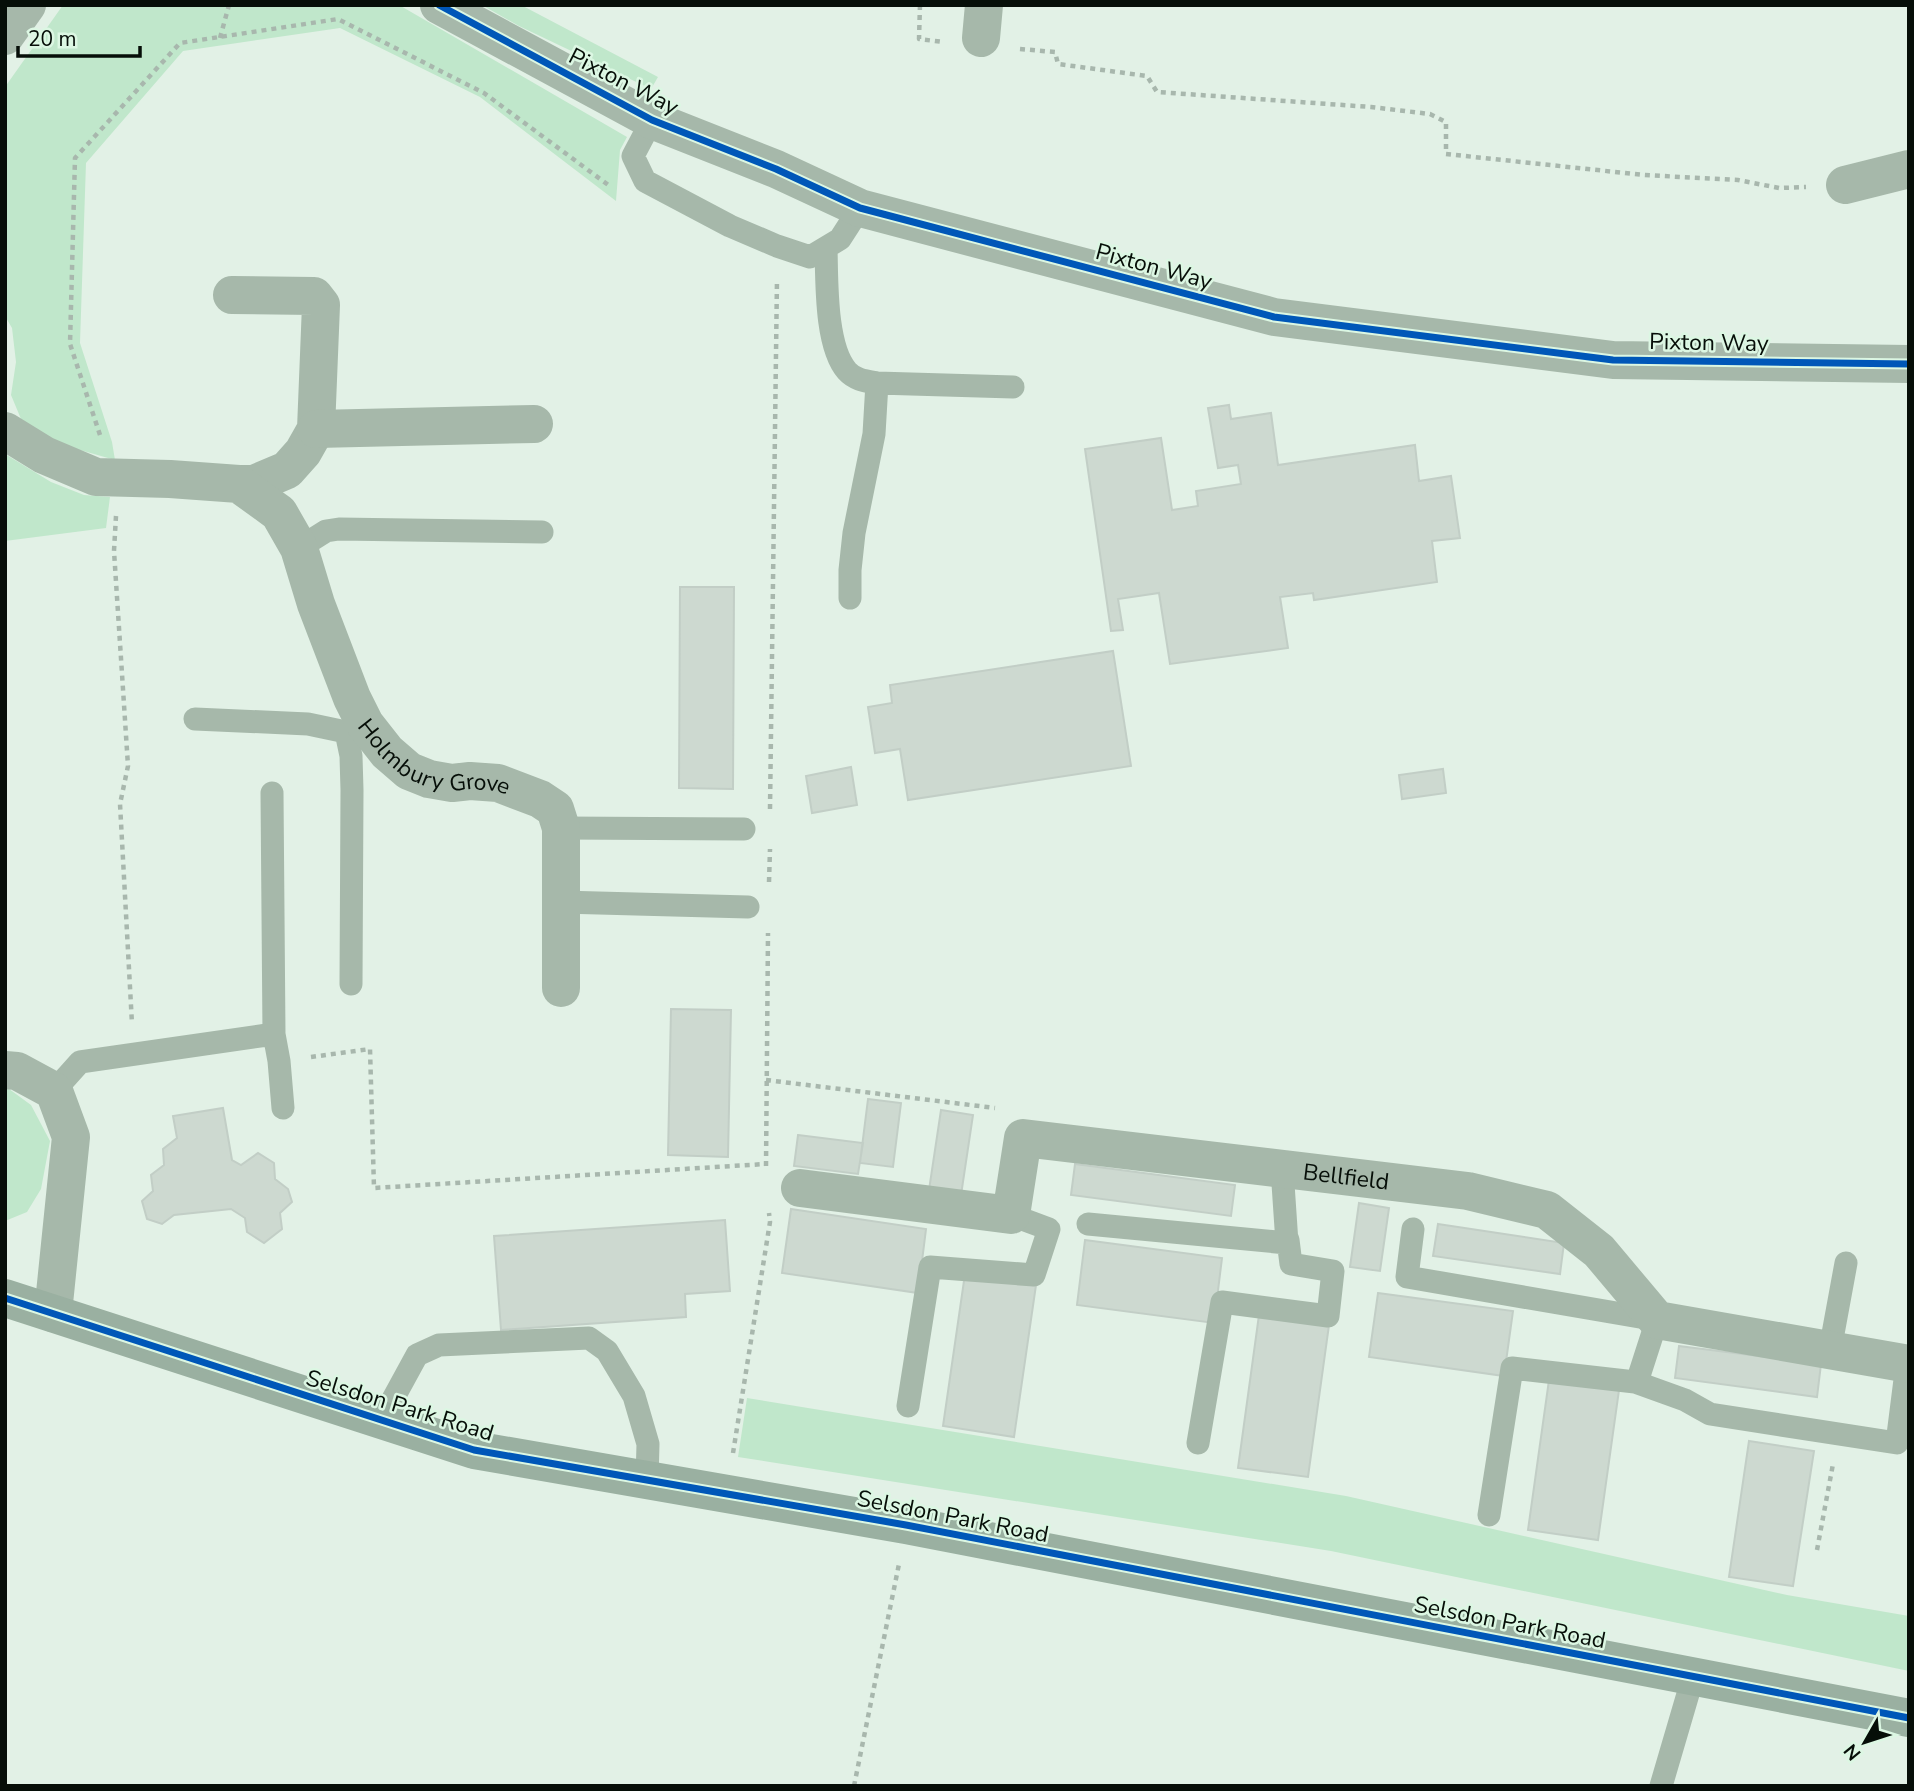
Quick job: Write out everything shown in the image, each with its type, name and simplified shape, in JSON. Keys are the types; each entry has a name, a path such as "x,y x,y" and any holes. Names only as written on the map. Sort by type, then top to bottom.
{"main road":[{"name":"Selsdon Park Road","path":"5,1298 474,1450 906,1525 1909,1718"}],"street":[{"path":"5,36 27,5"},
{"name":"Pixton Way","path":"439,5 652,120 776,169 860,208 1274,317 1613,360 1909,363"},
{"path":"1845,185 1909,169"},
{"path":"5,431 44,455 96,477 170,478 254,484 287,470 303,452 316,429 321,305 314,296 232,295"},
{"path":"316,429 534,424"},
{"name":"Holmbury Grove","path":"239,484 279,513 299,548 320,616 352,698 356,728 409,771 429,779 452,783 498,783 540,800 555,809 561,828"},
{"path":"561,828 561,988"},
{"path":"5,1070 17,1071 54,1091 71,1137 53,1314"},
{"path":"783,1182 1011,1215 1023,1138"},
{"name":"Bellfield","path":"1023,1138 1468,1191 1547,1210 1599,1251 1657,1320"},
{"path":"1657,1320 1908,1364"}],"lane":[{"path":"652,120 633,156 645,181 730,226 810,257 839,239 860,208"},
{"path":"826,248 828,316 839,358 848,373 861,380 877,383 1013,387"},
{"path":"850,598 854,533 874,434 877,383"},
{"path":"299,548 326,531 339,529 542,532"},
{"path":"195,719 356,728 351,756 351,984"},
{"path":"272,793 274,1034 283,1108"},
{"path":"561,828 744,829"},
{"path":"561,902 748,906"},
{"path":"54,1091 80,1062 274,1034"},
{"path":"1198,1443 1222,1302 1328,1316 1333,1271 1291,1264 1282,1168"},
{"path":"908,1406 930,1267 1034,1275 1049,1229 1011,1215"},
{"path":"1088,1224 1287,1243 1288,1240"},
{"path":"1413,1229 1407,1277 1657,1320 1637,1382"},
{"path":"1830,1350 1846,1263"},
{"path":"380,1421 417,1355 439,1345 589,1338 607,1351 634,1396 648,1444 648,1480"},
{"path":"1489,1515 1512,1368 1637,1382 1685,1400 1710,1414 1903,1443 1908,1364"},
{"path":"1661,1786 1693,1677"}],"path":[{"path":"220,38 229,5"},
{"path":"133,1054 120,804 128,766 114,551 119,478 103,444 70,344 75,158 180,43 338,19 484,93 624,197 645,181"},
{"path":"982,22 982,46 1055,52 1058,64 1147,76 1157,92 1371,107 1430,114 1446,122 1446,153 1644,175 1738,180 1779,188 1845,185"},
{"path":"770,816 778,246"},
{"path":"769,886 770,844"},
{"path":"768,927 765,1164 783,1182"},
{"path":"279,1061 370,1049 374,1188 765,1164"},
{"path":"766,1080 1001,1109 1023,1138"},
{"path":"726,1494 769,1210"},
{"path":"1817,1550 1834,1454"},
{"path":"854,1786 893,1593"}],"green space":[{"path":"63,5 399,5 627,137 620,150 616,201 480,97 340,28 183,51 86,163 80,343 112,442 115,460 52,442 21,419 11,395 16,362 12,328 5,316 5,87"},
{"path":"482,5 521,5 658,77 651,89 519,26"},
{"path":"5,454 51,482 84,495 110,497 106,528 5,541"},
{"path":"5,1086 31,1105 50,1141 41,1189 27,1212 5,1221"},
{"path":"747,1398 1346,1496 1787,1595 1909,1616 1909,1671 1331,1551 738,1457"}],"building":[{"path":"1229,405 1231,419 1271,413 1278,465 1415,445 1419,481 1451,476 1460,538 1432,541 1437,582 1314,600 1313,593 1280,597 1288,648 1170,664 1159,593 1118,599 1123,630 1111,631 1085,449 1161,438 1172,510 1198,506 1196,491 1241,484 1238,465 1218,468 1208,408"},
{"path":"680,587 734,587 733,789 679,788"},
{"path":"1113,651 1131,766 908,800 900,749 875,753 868,707 892,703 890,685"},
{"path":"851,767 857,805 812,813 806,776"},
{"path":"1443,769 1446,793 1402,799 1399,775"},
{"path":"671,1009 731,1010 728,1157 668,1155"},
{"path":"868,1099 901,1103 893,1167 860,1163"},
{"path":"223,1108 232,1160 241,1165 258,1153 274,1163 275,1179 288,1189 292,1202 280,1213 282,1229 264,1243 247,1232 245,1218 231,1209 174,1215 162,1224 147,1219 142,1201 153,1191 151,1175 164,1165 163,1149 177,1138 173,1116"},
{"path":"941,1110 973,1115 961,1195 929,1190"},
{"path":"798,1135 863,1143 858,1174 794,1166"},
{"path":"1075,1164 1235,1185 1231,1216 1071,1195"},
{"path":"1359,1203 1389,1208 1380,1271 1350,1267"},
{"path":"791,1209 926,1229 918,1293 782,1273"},
{"path":"725,1220 730,1291 685,1294 686,1317 501,1330 494,1236"},
{"path":"1438,1224 1564,1243 1560,1274 1433,1256"},
{"path":"1085,1240 1222,1258 1214,1323 1077,1305"},
{"path":"965,1274 1036,1285 1014,1437 943,1426"},
{"path":"1378,1293 1513,1311 1504,1376 1369,1357"},
{"path":"1259,1315 1329,1325 1308,1477 1238,1468"},
{"path":"1679,1346 1821,1364 1817,1397 1675,1378"},
{"path":"1549,1380 1619,1390 1598,1540 1528,1530"},
{"path":"1749,1441 1814,1451 1793,1586 1729,1577"}],"cycle path":[{"path":"439,5 652,120 776,169 860,208 1274,317 1613,360 1909,364"},
{"path":"5,1298 474,1450 906,1525 1909,1718"}]}
